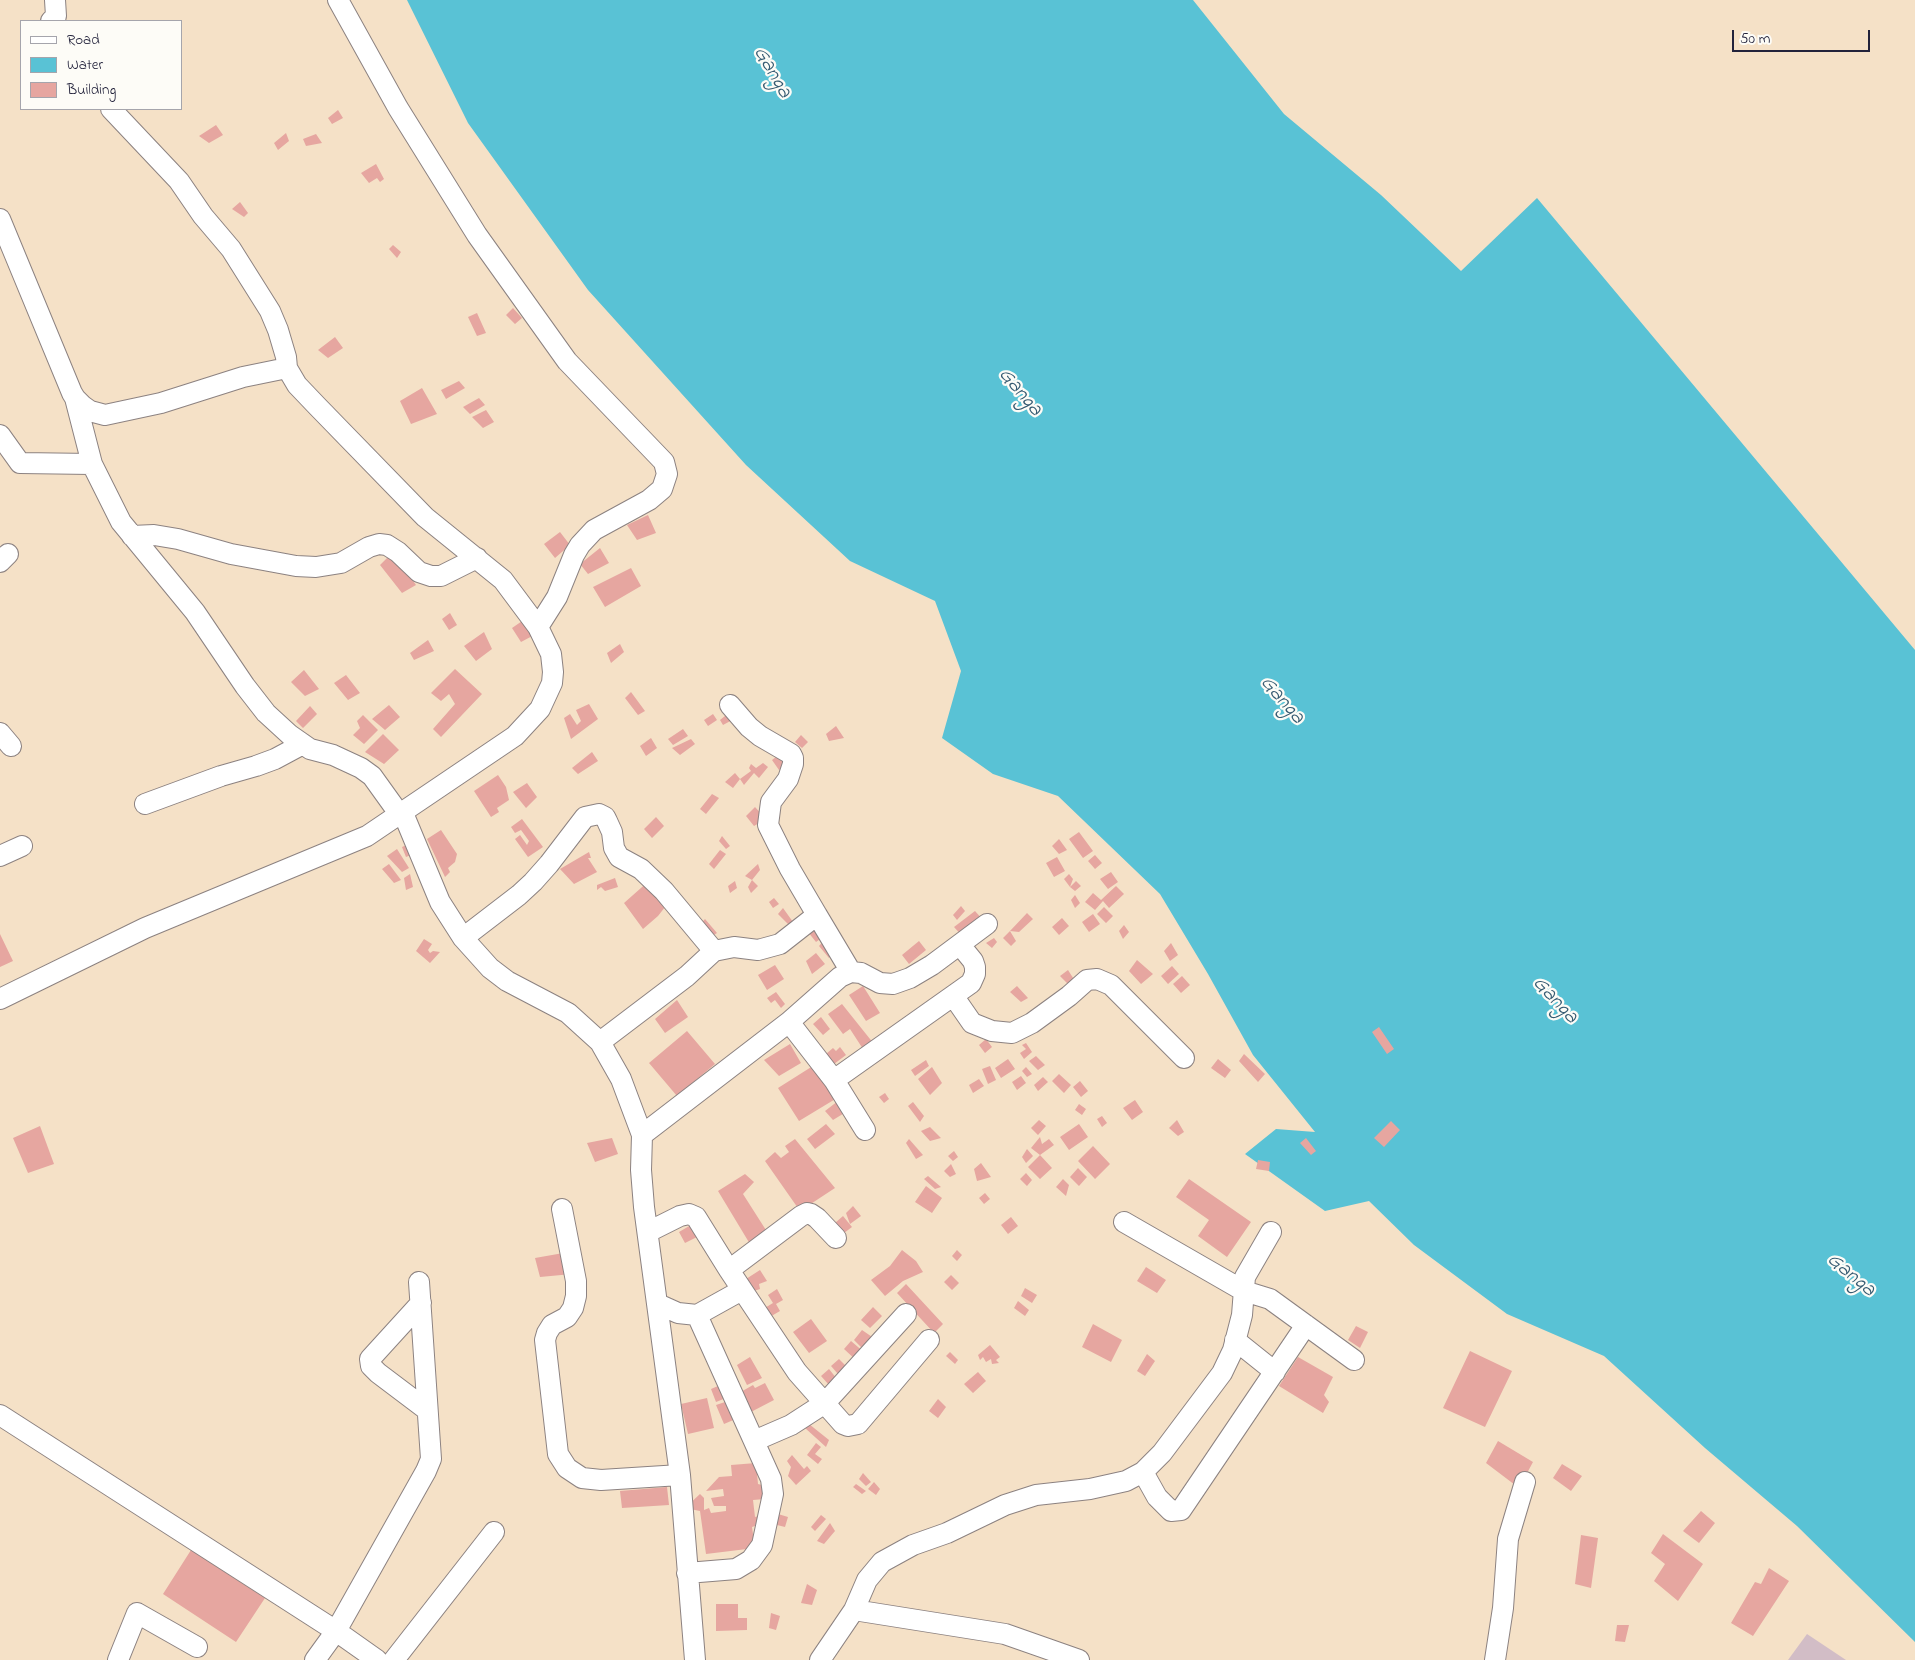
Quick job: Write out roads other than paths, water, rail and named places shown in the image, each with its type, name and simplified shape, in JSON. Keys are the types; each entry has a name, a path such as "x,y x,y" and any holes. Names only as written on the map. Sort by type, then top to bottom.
{"street":[{"path":"52,20 56,16 55,0"},
{"path":"338,0 398,108 477,235 567,361 664,462 667,474 662,489 649,500 594,530 580,545 557,597 538,627"},
{"path":"0,999 145,928 367,836 515,736 540,709 552,682 551,654 538,627 503,580 418,511 297,385 287,368 286,356 270,311 231,249 203,216 179,180 112,110"},
{"path":"0,219 75,398 92,464 121,522 195,612 245,686 266,713 290,735 310,749 333,755 361,768 372,776 401,814 440,902 463,938 490,968 501,977 568,1013 600,1042 621,1079 642,1135 641,1170 680,1475 695,1660"},
{"path":"75,398 90,411 105,415 161,403 243,377 287,368"},
{"path":"0,435 20,463 92,464"},
{"path":"132,536 154,535 231,554 303,567 341,563 369,547 379,544 387,545 398,552 419,572 430,576 441,576 477,558"},
{"path":"730,704 749,727 760,736 791,754 793,758 788,779 771,802 768,825 790,869 851,972"},
{"path":"145,804 221,776 275,759 303,744"},
{"path":"463,938 533,882 585,817 599,814 605,817 607,821 612,832 614,848 619,857 641,869 714,951"},
{"path":"0,856 22,846"},
{"path":"600,1042 687,976 714,951 734,947 758,950 780,944 817,915"},
{"path":"642,1135 789,1022 840,977 851,972 861,973 880,983 893,984 917,973 960,945 987,924"},
{"path":"834,1080 971,983 975,974 973,961 960,945"},
{"path":"954,996 972,1023 992,1031 1012,1033 1032,1023 1069,996 1087,980 1097,979 1111,985 1184,1058"},
{"path":"789,1022 834,1080 865,1130"},
{"path":"562,1209 576,1289 574,1308 567,1316 552,1326 546,1333 545,1340 558,1454 567,1468 582,1478 601,1480 680,1475"},
{"path":"648,1232 680,1216 689,1214 696,1217 797,1372 843,1424 848,1426 858,1424 929,1340"},
{"path":"729,1270 801,1216 807,1214 812,1214 817,1218 836,1238"},
{"path":"1124,1222 1244,1291 1270,1299 1354,1360"},
{"path":"820,1660 854,1610 867,1580 882,1562 913,1545 947,1533 1005,1505 1036,1495 1090,1489 1126,1481 1143,1472 1162,1453 1222,1373 1233,1350 1242,1315 1245,1277 1271,1232"},
{"path":"315,1660 336,1631 431,1459 419,1282"},
{"path":"658,1304 678,1313 697,1314 742,1290"},
{"path":"421,1303 370,1359 371,1366 378,1373 427,1410"},
{"path":"687,1573 736,1569 751,1560 762,1545 766,1534 774,1494 771,1479 697,1314"},
{"path":"754,1441 792,1425 825,1403 906,1314"},
{"path":"1143,1472 1157,1497 1171,1511 1181,1510 1306,1325"},
{"path":"1235,1340 1275,1372"},
{"path":"0,1415 336,1631 376,1660"},
{"path":"1495,1660 1503,1608 1508,1539 1525,1482"},
{"path":"394,1660 494,1532"},
{"path":"854,1610 1004,1634 1080,1660"},
{"path":"118,1660 137,1613 197,1647"}],"water":[{"name":"Ganga","path":"407,0 1193,0 1284,114 1381,195 1461,271 1537,198 1915,650 1915,1642 1797,1526 1705,1448 1604,1356 1507,1314 1414,1245 1369,1201 1325,1211 1245,1154 1276,1129 1315,1132 1253,1055 1208,974 1160,894 1058,796 993,774 942,738 961,671 935,601 850,561 746,465 588,290 468,123"}]}
